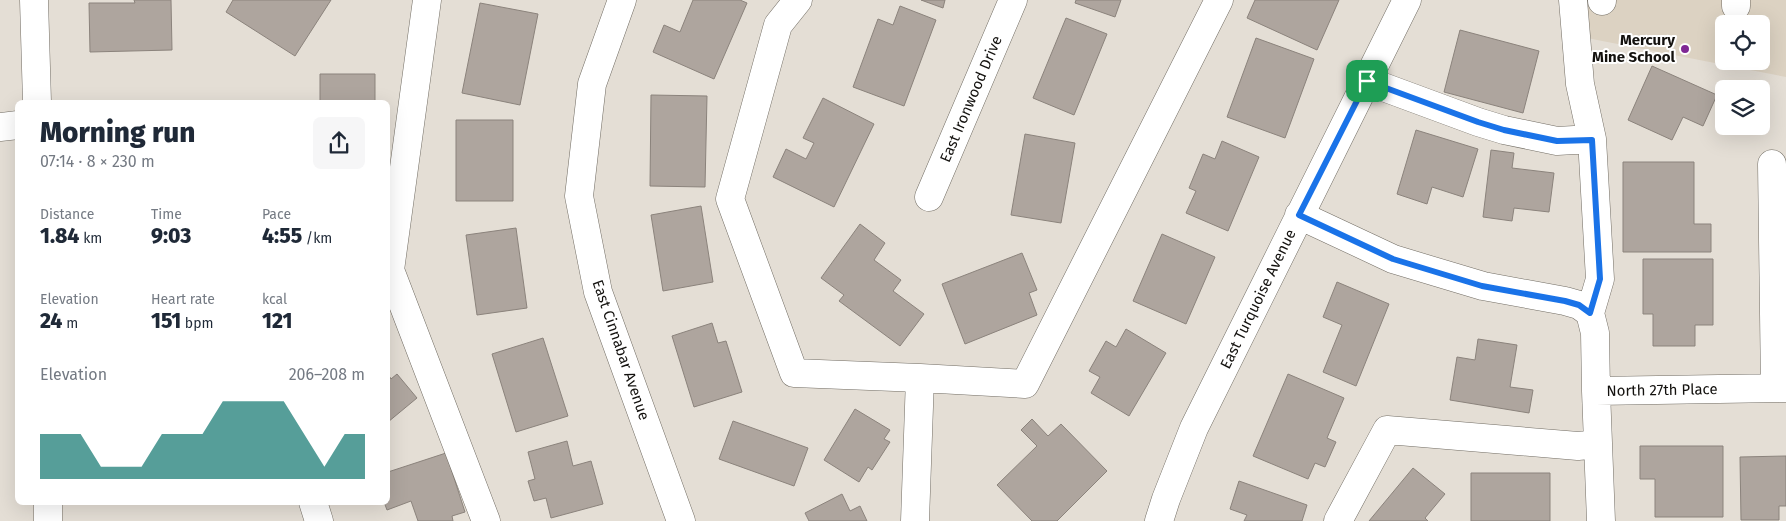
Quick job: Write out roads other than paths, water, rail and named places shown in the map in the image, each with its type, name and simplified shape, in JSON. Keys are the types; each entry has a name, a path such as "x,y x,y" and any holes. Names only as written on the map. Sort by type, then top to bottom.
{"street":[{"path":"34,0 36,100"},
{"path":"390,263 427,0"},
{"name":"East Cinnabar Avenue","path":"622,0 592,84 579,196 598,292 681,521"},
{"path":"798,0 778,25 730,199 794,373 1025,384 1219,0"},
{"name":"East Ironwood Drive","path":"929,197 1013,0"},
{"name":"East Turquoise Avenue","path":"1159,521 1194,428 1407,0"},
{"path":"1299,215 1393,259 1482,286 1565,301 1579,305 1590,313 1600,279 1592,140 1580,84 1573,0"},
{"path":"1367,81 1504,130 1557,141 1592,140"},
{"path":"0,127 15,125"},
{"path":"1772,164 1780,388"},
{"path":"390,273 486,521"},
{"name":"North 27th Place","path":"1590,313 1595,333 1596,391 1780,388"},
{"path":"915,521 920,378"},
{"path":"1596,391 1601,521"},
{"path":"1338,521 1387,430 1578,446 1598,444"},
{"path":"48,505 48,521"},
{"path":"313,505 319,521"}],"place":[{"name":"Mercury Mine School","path":"1685,49"}]}
